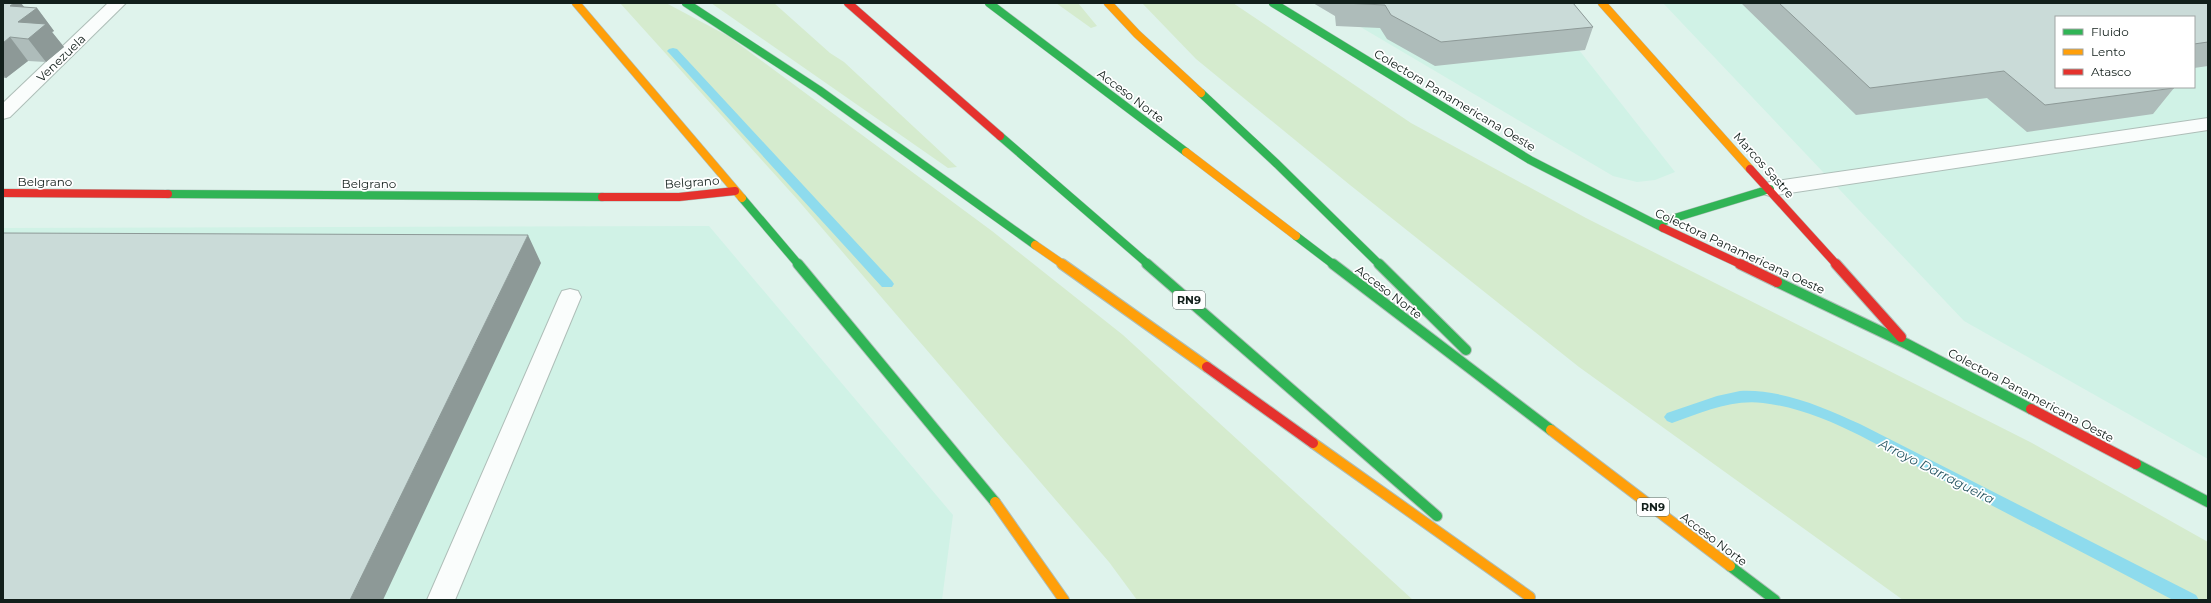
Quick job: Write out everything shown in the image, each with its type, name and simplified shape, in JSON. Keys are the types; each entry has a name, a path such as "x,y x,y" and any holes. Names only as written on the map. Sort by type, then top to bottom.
{"main road":[{"path":"576,3 850,325 996,504 1064,600"},
{"path":"686,3 726,27 805,81 1532,598"},
{"name":"RN9","path":"848,3 1447,524"},
{"name":"Acceso Norte","path":"989,3 1775,600"},
{"path":"1108,3 1137,34 1271,158 1531,414"},
{"name":"Colectora Panamericana Oeste","path":"1273,3 1530,160 1655,224 1908,344 2208,502"},
{"name":"Marcos Sastre","path":"1602,3 1908,344"},
{"path":"1655,224 1770,189"},
{"name":"Belgrano","path":"3,193 679,197 735,191"},
{"path":"1459,534 1532,598"}],"street":[{"name":"Venezuela","path":"3,113 118,3"},
{"path":"1770,189 2208,124"},
{"path":"441,600 570,297"}],"shaded area":[{"path":"620,3 666,3 728,36 992,231 1123,335 1413,600 1137,600 1109,562 797,199"},
{"path":"711,3 774,3 830,53 844,62 957,167 948,168"},
{"path":"1056,3 1078,3 1097,26 1091,28"},
{"path":"1142,3 1233,3 1411,123 1586,218 2032,443 2208,542 2208,600 1903,600 1579,367 1350,185 1196,59"},
{"path":"1320,3 1542,3 1675,172 1655,180 1637,182 1613,176"},
{"path":"1663,3 2208,3 2208,459 1964,321"},
{"path":"709,226 953,515 942,600 3,600 3,228"}],"building":[{"path":"3,3 14,3 10,6 37,8 18,22 46,24 28,39 10,37 3,43"},
{"path":"1343,3 1573,3 1593,27 1441,42 1391,15 1385,5"},
{"path":"1779,3 2208,3 2208,42 2195,44 2195,16 2055,16 2055,88 2174,88 2045,105 2004,71 1870,88"},
{"path":"3,233 528,235 350,600 3,600"}],"waterway":[{"path":"673,51 887,284"},
{"name":"Arroyo Darragueira","path":"1672,417 1705,405 1728,399 1751,396 1785,401 1808,408 1878,439 2190,600"}],"traffic: fast":[{"path":"686,3 731,31 819,90 1035,245"},
{"path":"989,3 1186,152"},
{"path":"1273,3 1530,160 1663,228"},
{"path":"1201,93 1277,164 1466,350"},
{"path":"1000,136 1437,516"},
{"path":"1655,224 1770,189"},
{"path":"168,194 602,197"},
{"path":"742,198 850,325 995,502"},
{"path":"1296,236 1551,430"},
{"path":"1777,282 1907,344 2031,409"},
{"path":"2136,464 2208,502"},
{"path":"1730,566 1775,600"}],"traffic: slow":[{"path":"576,3 742,198"},
{"path":"1108,3 1137,34 1201,93"},
{"path":"1602,3 1750,169"},
{"path":"1186,152 1296,236"},
{"path":"1035,245 1207,367"},
{"path":"1551,430 1730,566"},
{"path":"1313,443 1530,597"},
{"path":"995,502 1064,600"}],"traffic: jam":[{"path":"848,3 1000,136"},
{"path":"1750,169 1901,337"},
{"path":"602,197 679,197 735,191"},
{"path":"3,193 168,194"},
{"path":"1663,228 1777,282"},
{"path":"1207,367 1313,443"},
{"path":"2031,409 2136,464"}]}
